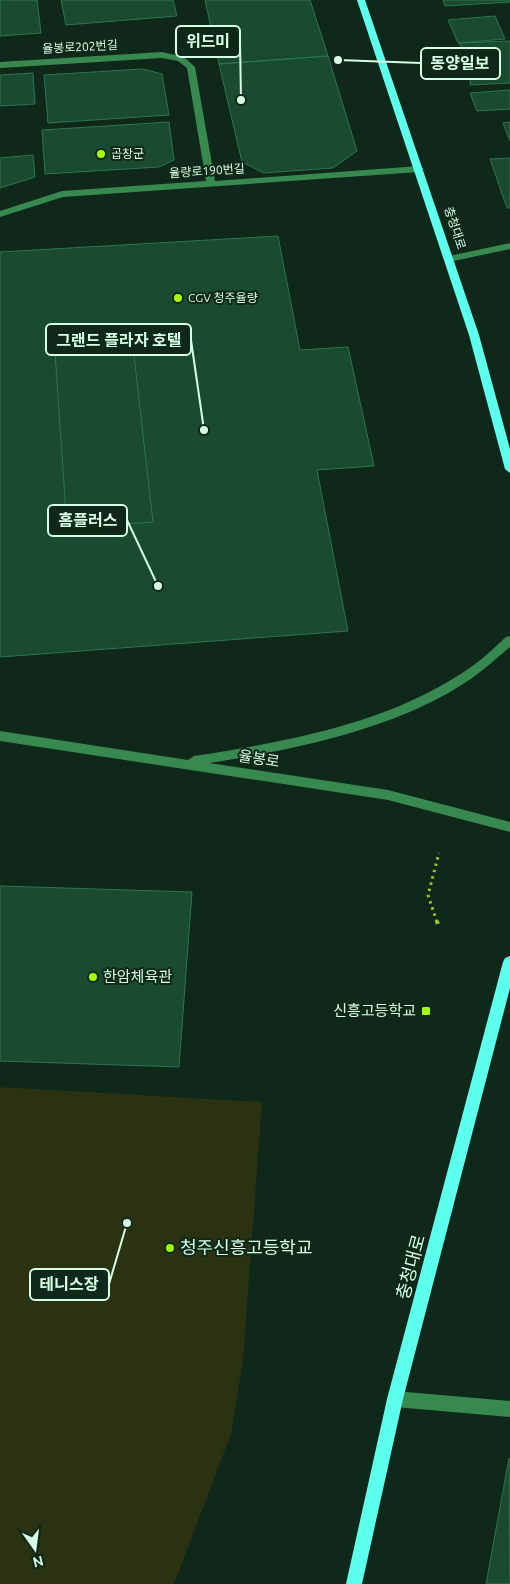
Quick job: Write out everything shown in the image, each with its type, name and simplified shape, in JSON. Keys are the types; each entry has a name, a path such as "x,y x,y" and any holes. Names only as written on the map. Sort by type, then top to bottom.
{"main road":[{"name":"충청대로","path":"361,0 474,335 510,469"},
{"name":"충청대로","path":"354,1584 395,1399 510,962"}],"street":[{"name":"율봉로202번길","path":"0,65 162,55 182,59 191,67 211,183"},
{"name":"율량로190번길","path":"0,214 62,194 419,169"},
{"path":"449,259 510,246"},
{"path":"181,763 270,749 354,727 433,697 491,660 510,640"},
{"name":"율봉로","path":"0,736 388,795 510,827"},
{"path":"395,1399 510,1409"}],"path":[{"path":"438,925 428,895 439,853"}],"green space":[{"path":"0,1087 262,1102 243,1360 231,1434 174,1584 0,1584"}],"building":[{"path":"0,0 37,0 41,33 0,36"},
{"path":"61,0 173,0 177,16 66,25"},
{"path":"205,0 310,0 328,56 219,64"},
{"path":"443,0 510,0 510,2 445,6"},
{"path":"495,16 505,39 458,43 448,20"},
{"path":"510,41 510,83 470,85 472,62 459,43"},
{"path":"328,56 357,151 333,168 264,173 242,162 219,64"},
{"path":"143,69 162,74 169,115 48,123 44,75"},
{"path":"33,73 35,104 0,106 0,75"},
{"path":"510,90 510,109 477,111 470,93"},
{"path":"169,122 174,160 159,167 45,174 42,130"},
{"path":"510,122 510,141 503,123"},
{"path":"33,155 35,177 0,188 0,158"},
{"path":"510,158 510,208 507,208 490,159"},
{"path":"278,236 300,350 348,347 374,466 317,470 348,631 0,657 0,252"},
{"path":"133,347 153,522 67,528 55,353"},
{"name":"한암체육관","path":"0,886 192,892 179,1067 0,1061"},
{"path":"509,1458 510,1584 486,1584"}],"place":[{"name":"동양일보","path":"338,60"},
{"name":"위드미","path":"241,100"},
{"name":"곱창군","path":"101,154"},
{"name":"CGV 청주율량","path":"178,298"},
{"name":"그랜드 플라자 호텔","path":"204,430"},
{"name":"홈플러스","path":"158,586"},
{"name":"한암체육관","path":"93,977"},
{"name":"신흥고등학교","path":"426,1011"},
{"name":"테니스장","path":"127,1223"},
{"name":"청주신흥고등학교","path":"170,1248"}]}
